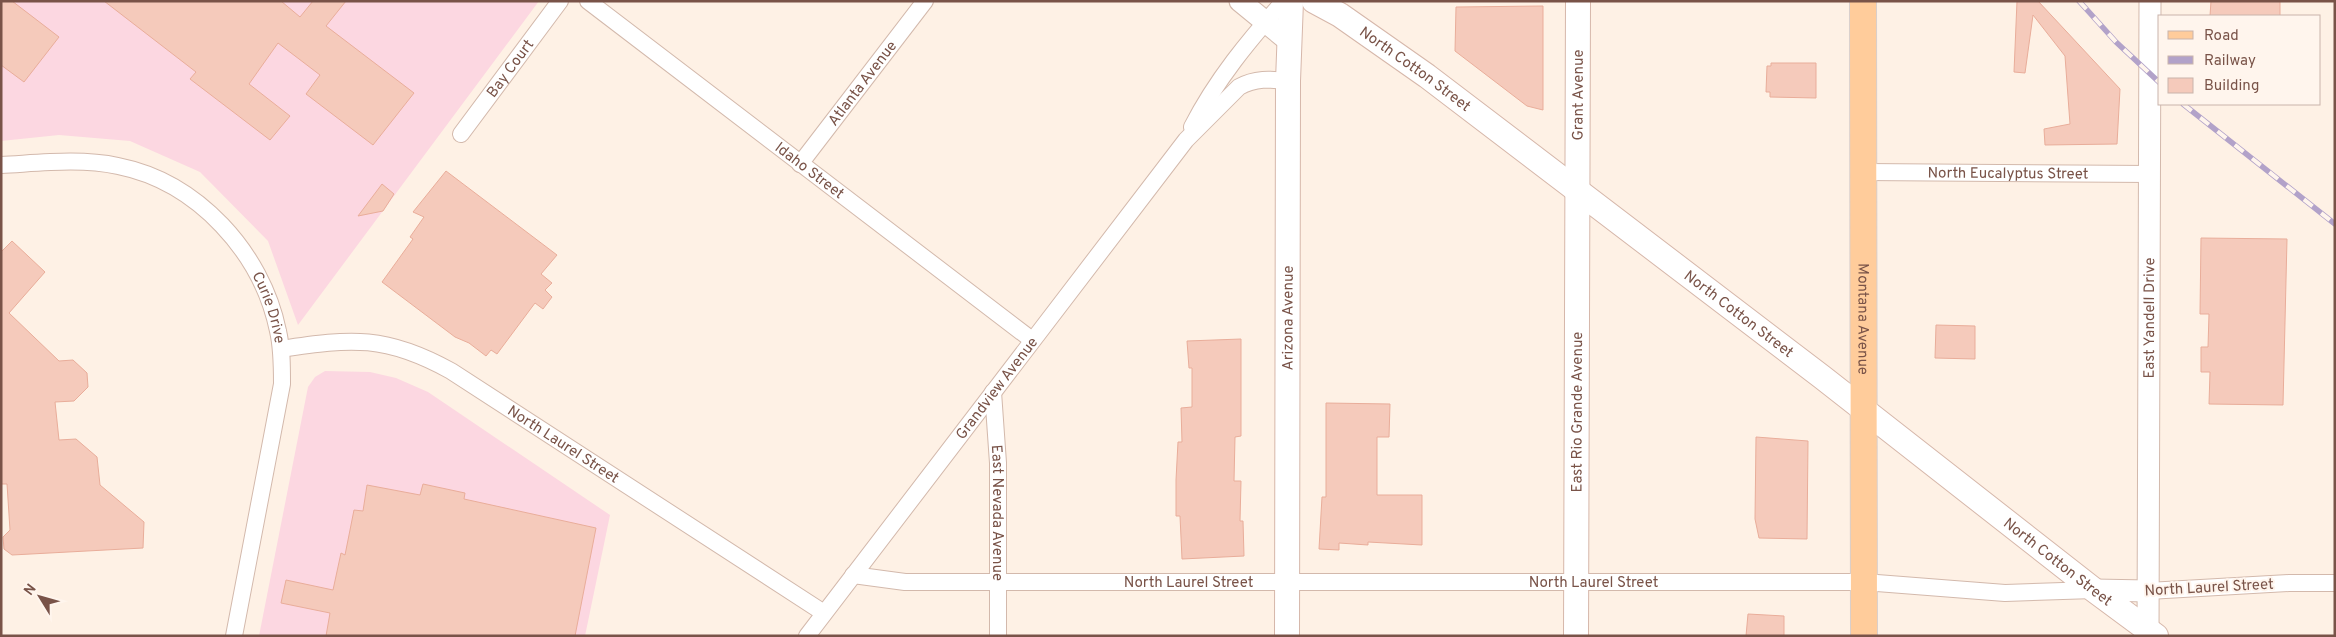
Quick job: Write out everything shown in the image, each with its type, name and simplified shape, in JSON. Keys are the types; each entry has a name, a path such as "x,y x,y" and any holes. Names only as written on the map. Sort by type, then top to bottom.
{"main road":[{"name":"Arizona Avenue","path":"1288,636 1288,81 1291,1"},
{"name":"North Cotton Street","path":"1314,1 1340,15 1427,76 1865,409 2150,634"},
{"name":"Grant Avenue","path":"1576,190 1578,1"},
{"name":"Montana Avenue","path":"1863,1 1864,636"},
{"name":"East Rio Grande Avenue","path":"1576,190 1576,636"}],"street":[{"name":"Bay Court","path":"461,134 560,1"},
{"name":"Idaho Street","path":"588,1 1032,340"},
{"name":"Atlanta Avenue","path":"800,164 925,1"},
{"path":"1240,1 1290,42"},
{"name":"Grandview Avenue","path":"1186,140 1207,97 1284,1"},
{"name":"East Yandell Drive","path":"2150,1 2151,174 2148,591 2150,634"},
{"name":"Grandview Avenue","path":"807,636 1186,140 1239,87 1249,81 1263,79 1288,81"},
{"name":"Curie Drive","path":"1,165 90,162 120,166 149,176 176,189 205,208 226,229 248,256 270,301 281,349 282,384 234,636"},
{"name":"North Eucalyptus Street","path":"1864,172 2151,174"},
{"name":"North Laurel Street","path":"281,349 325,342 366,341 394,346 421,354 451,371 824,614"},
{"name":"East Nevada Avenue","path":"993,392 998,463 998,636"},
{"name":"North Laurel Street","path":"853,575 905,582 1864,582 2005,593 2094,590 2148,591 2290,583 2335,583"}],"shaded area":[{"path":"1,1 539,1 298,325 268,241 200,172 130,141 59,135 1,141"},
{"path":"325,371 370,372 396,378 428,392 610,515 585,636 259,636 308,387 315,377"}],"building":[{"path":"1,1 12,1 59,37 24,82 1,65"},
{"path":"104,1 281,1 300,17 313,1 346,1 326,26 414,93 373,145 306,94 320,75 278,43 249,84 290,116 270,140 190,79 196,72"},
{"path":"2017,1 2038,1 2120,89 2117,144 2045,145 2044,129 2070,124 2065,56 2033,15 2025,73 2014,72"},
{"path":"2211,1 2280,1 2280,15 2210,15"},
{"path":"1543,6 1543,110 1527,106 1455,51 1456,7"},
{"path":"1771,63 1816,63 1816,98 1770,97 1770,92 1766,92 1767,66 1771,66"},
{"path":"446,171 557,255 541,274 552,283 545,290 552,297 543,309 535,303 497,354 491,350 486,356 469,343 455,337 382,282 413,239 410,237 424,217 413,212"},
{"path":"382,184 394,194 383,211 358,216"},
{"path":"2201,238 2287,239 2283,405 2209,404 2210,372 2201,372 2201,347 2208,347 2209,314 2200,314"},
{"path":"12,241 45,272 9,313 59,361 73,360 87,373 88,387 74,401 55,402 59,440 76,439 97,457 100,485 144,522 143,548 12,555 4,549 3,537 10,530 7,484 1,484 1,252"},
{"path":"1936,325 1975,326 1975,359 1935,358"},
{"path":"1241,339 1241,436 1235,437 1234,481 1241,481 1240,521 1243,521 1244,556 1182,559 1180,516 1176,516 1176,480 1178,442 1182,442 1181,408 1192,407 1192,368 1189,368 1187,341"},
{"path":"1326,403 1390,404 1389,437 1377,437 1377,495 1422,495 1422,545 1368,542 1368,545 1339,543 1339,550 1319,549 1322,497 1326,497"},
{"path":"1756,437 1808,441 1807,539 1759,538 1755,519"},
{"path":"423,484 465,493 464,499 596,528 575,636 326,636 330,613 281,603 286,580 333,590 341,553 345,555 354,510 363,511 367,485 420,495"},
{"path":"1748,614 1784,616 1784,636 1746,636"}],"railway":[{"path":"2079,1 2116,42 2158,81"},
{"path":"2184,105 2335,224"}]}
